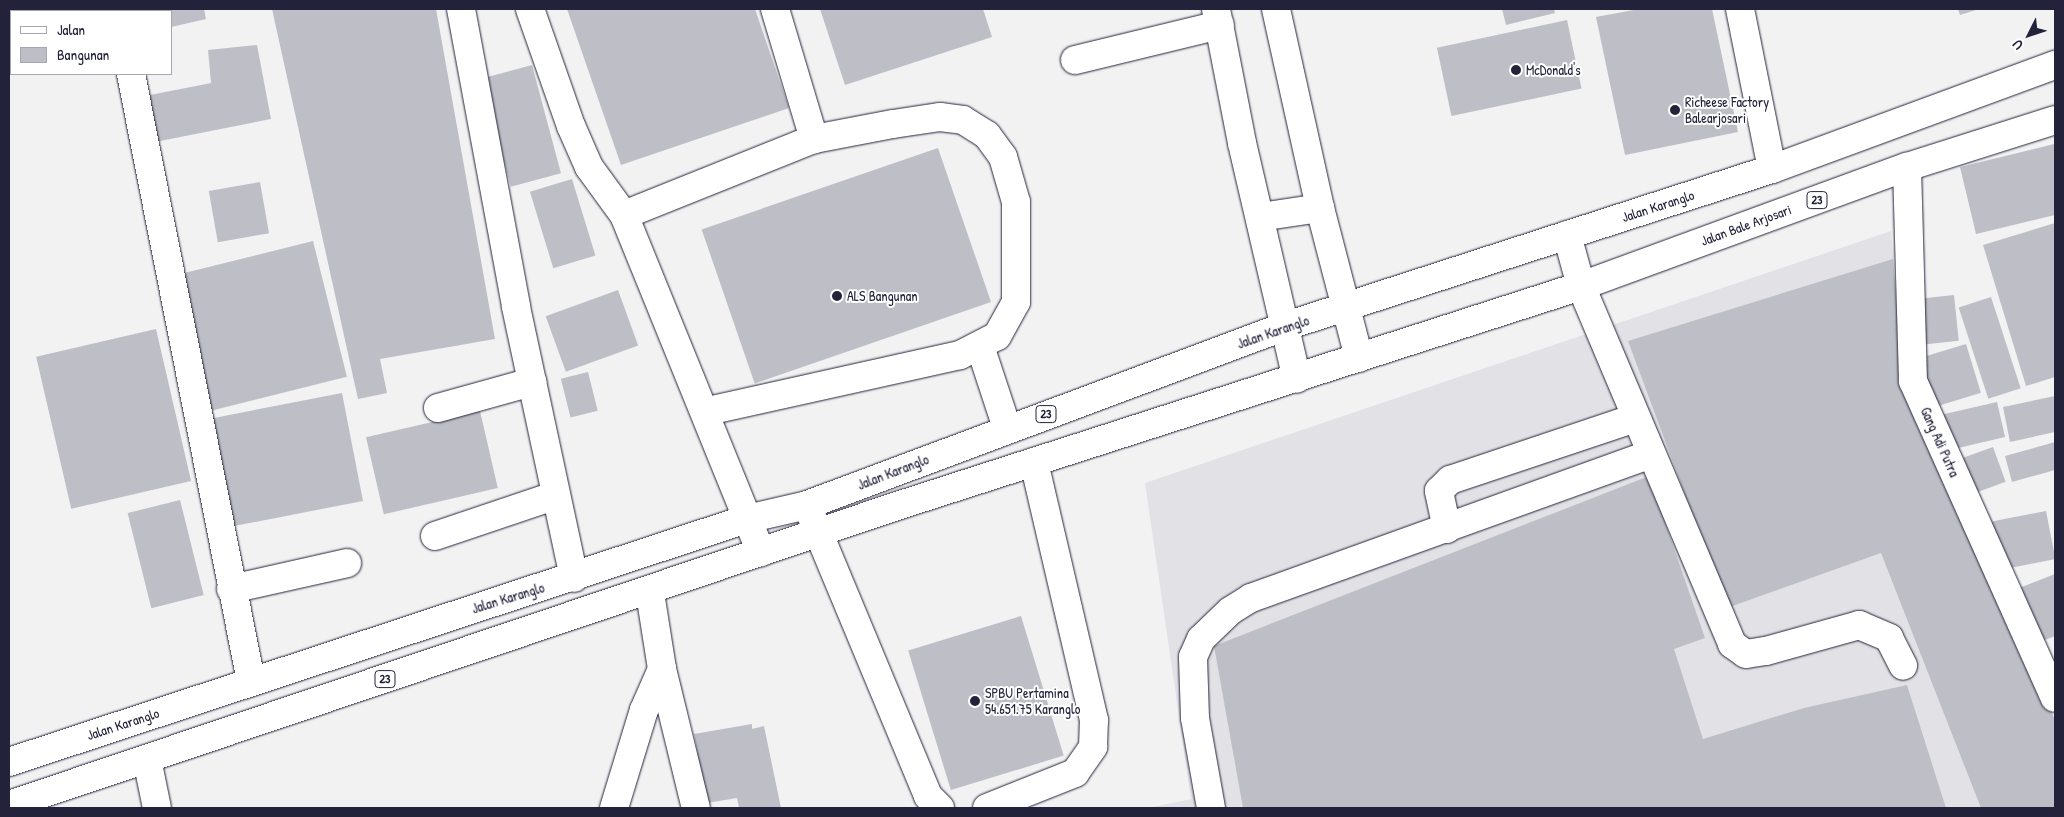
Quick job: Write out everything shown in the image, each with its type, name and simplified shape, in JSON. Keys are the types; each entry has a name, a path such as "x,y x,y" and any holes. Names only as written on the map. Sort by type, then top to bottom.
{"main road":[{"path":"461,9 554,496 574,578"},
{"path":"530,9 548,71 574,134 589,166 624,215 707,411 761,552"},
{"path":"775,9 814,139"},
{"path":"1276,9 1320,208 1359,358"},
{"path":"1740,9 1772,169"},
{"path":"1076,60 1218,17 1283,327 1297,379"},
{"name":"23","path":"1772,169 2055,65"},
{"path":"131,75 231,589 251,682"},
{"path":"624,215 814,139 940,117 975,126 994,143 1011,174 1016,202 1016,302 1007,325 980,346 960,355 707,411"},
{"name":"Jalan Bale Arjosari","path":"1581,286 1907,167 2055,120"},
{"name":"Gang Adi Putra","path":"1907,167 1913,381 2055,698"},
{"name":"Jalan Karanglo","path":"9,762 574,578 747,519 807,505 1007,428 1283,327 1772,169"},
{"path":"1260,217 1320,208"},
{"path":"1567,235 1581,286 1649,455 1722,625 1738,650 1766,651 1859,625 1885,634 1903,666"},
{"name":"23","path":"9,805 650,593 761,552 1581,286"},
{"path":"980,346 1007,428"},
{"path":"438,408 532,382"},
{"path":"1447,529 1439,491 1450,480 1635,418"},
{"path":"1211,808 1192,678 1194,657 1214,624 1252,598 1649,455"},
{"path":"987,808 1075,773 1093,747 1094,720 1034,462"},
{"path":"435,536 554,496"},
{"path":"807,505 817,534 928,796 940,808"},
{"path":"231,589 347,563"},
{"path":"650,593 662,669 696,808"},
{"path":"614,808 662,669"},
{"path":"147,759 157,808"}],"shaded area":[{"path":"1891,231 1903,383 2055,720 2055,808 1148,808 1191,799 1145,483"}],"building":[{"path":"151,9 204,9 206,19 172,27 172,10"},
{"path":"272,9 436,9 495,339 380,359 387,393 358,399"},
{"path":"567,9 755,9 789,108 621,165"},
{"path":"820,9 983,9 992,37 845,85"},
{"path":"1502,9 1554,9 1555,13 1506,25"},
{"path":"1639,9 1712,9 1738,132 1625,155 1596,17"},
{"path":"1958,9 1979,9 1960,15"},
{"path":"1567,20 1582,88 1451,116 1437,48"},
{"path":"257,45 271,119 155,142 145,96 211,83 208,50"},
{"path":"532,65 561,173 511,187 482,78"},
{"path":"2054,144 2055,215 1976,234 1960,167"},
{"path":"938,148 991,302 755,384 702,229"},
{"path":"572,179 595,256 553,268 530,192"},
{"path":"260,182 269,233 218,242 209,191"},
{"path":"2055,223 2055,377 2026,386 1983,245"},
{"path":"313,241 347,377 208,411 174,276"},
{"path":"1893,259 1903,383 2055,720 2055,808 1981,808 1881,553 1727,608 1628,341"},
{"path":"618,290 638,345 566,372 546,316"},
{"path":"1954,295 1959,341 1917,345 1912,299"},
{"path":"1991,297 2021,388 1988,399 1959,308"},
{"path":"156,329 191,481 71,509 36,357"},
{"path":"1966,344 1981,393 1933,407 1918,359"},
{"path":"588,372 598,411 571,418 561,379"},
{"path":"342,393 363,501 229,527 208,419"},
{"path":"2055,396 2055,432 2010,442 2003,407"},
{"path":"1997,402 2005,437 1950,450 1941,415"},
{"path":"480,411 498,488 384,514 366,437"},
{"path":"2055,442 2055,470 2012,482 2005,456"},
{"path":"1993,447 2006,482 1966,496 1954,461"},
{"path":"1649,476 1705,638 1674,649 1703,739 1804,708 1907,685 1946,808 1243,808 1214,646"},
{"path":"180,500 204,595 151,608 128,513"},
{"path":"2046,511 2055,559 1998,570 1989,522"},
{"path":"2055,574 2055,636 2040,642 2019,588"},
{"path":"1021,616 1064,756 951,790 908,650"},
{"path":"752,724 752,729 764,726 781,808 739,808 737,798 707,803 694,734"}],"place":[{"name":"McDonald's","path":"1516,70"},
{"name":"Richeese Factory Balearjosari","path":"1675,110"},
{"name":"ALS Bangunan","path":"837,296"},
{"name":"SPBU Pertamina 54.651.75 Karanglo","path":"975,701"}]}
